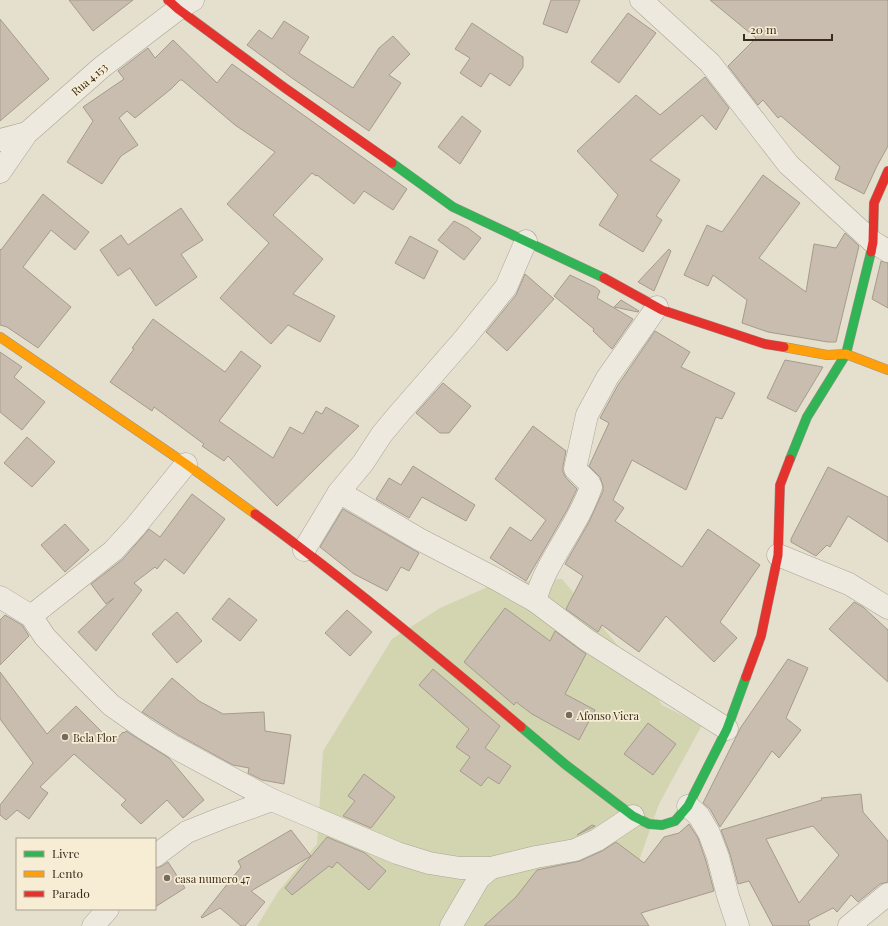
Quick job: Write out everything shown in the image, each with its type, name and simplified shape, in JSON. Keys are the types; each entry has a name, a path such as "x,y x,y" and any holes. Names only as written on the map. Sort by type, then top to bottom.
{"street":[{"path":"640,0 710,63 788,164 881,246"},
{"path":"180,3 285,88 351,133 453,207 614,282 662,310 765,344 827,355 846,354 888,370"},
{"name":"Rua 4.153","path":"0,172 27,133 102,67 180,3"},
{"path":"0,140 27,133"},
{"path":"0,337 186,464 304,550 428,648 561,761 633,816 649,824 662,825 675,821 688,806 727,729 761,636 778,555 780,485 807,417 846,354 881,246 874,203 888,171"},
{"path":"304,550 339,492 363,463 382,434 465,338 506,287 526,241"},
{"path":"535,601 539,586 574,522 591,487 575,469 587,415 607,378 657,307"},
{"path":"31,616 113,551 135,527 186,464"},
{"path":"339,492 419,539 535,601 587,640 727,729"},
{"path":"778,555 849,584 888,608"},
{"path":"0,597 31,616 50,642 111,705 174,747 272,800 404,855 429,863 460,868 491,868 536,857 575,850 597,840 633,816"},
{"path":"156,855 187,832 272,800"},
{"path":"688,806 699,816 710,833 738,926"},
{"path":"451,926 479,878 491,868"},
{"path":"849,926 888,894"},
{"path":"93,926 107,910"}],"green space":[{"path":"562,579 640,672 662,705 702,725 659,804 616,926 257,926 278,892 317,844 323,751 392,639 440,608 497,583"}],"building":[{"path":"69,0 133,0 93,31"},
{"path":"551,0 580,0 567,33 543,24"},
{"path":"710,0 888,0 888,146 864,194 835,179 840,167 781,116 778,118 763,100 758,105 728,66 756,38"},
{"path":"628,13 656,33 619,83 591,62"},
{"path":"0,19 49,79 0,121"},
{"path":"284,21 309,37 299,53 353,88 379,48 393,36 410,54 389,75 401,83 369,131 247,45 259,30 272,39"},
{"path":"472,23 523,57 523,67 510,86 490,73 481,87 460,73 470,58 455,49"},
{"path":"173,40 217,83 232,64 407,189 393,210 364,191 354,204 317,175 316,176 312,173 273,215 323,259 293,294 335,316 320,342 288,325 271,344 220,298 269,243 227,204 275,152 235,125 182,80 180,80 135,118 127,111 119,118 138,145 121,156 102,184 67,162 93,121 83,107 124,79 118,71 148,48 155,58"},
{"path":"705,77 729,108 716,130 702,115 650,160 680,180 656,216 662,220 643,252 599,225 618,195 577,151 636,95 660,115"},
{"path":"462,116 481,131 460,164 438,147"},
{"path":"763,175 800,203 759,258 806,292 814,244 836,248 845,233 859,246 836,342 768,332 742,323 747,300 713,275 708,286 684,275 707,225 722,232"},
{"path":"43,194 89,232 75,250 51,230 23,267 71,307 38,348 7,327 0,325 0,249 1,250"},
{"path":"181,208 203,240 181,254 197,277 156,306 130,268 118,276 100,250 121,235 128,245"},
{"path":"454,221 468,228 481,238 464,260 438,240"},
{"path":"410,236 438,251 424,279 395,263"},
{"path":"669,249 671,251 654,291 638,282"},
{"path":"881,261 888,263 888,308 872,299"},
{"path":"525,274 554,299 507,351 486,332 516,295"},
{"path":"570,275 595,287 600,291 597,298 633,319 612,349 593,331 594,329 554,296"},
{"path":"621,300 639,311 614,307"},
{"path":"153,319 225,372 241,351 261,366 219,421 273,458 290,427 303,434 316,411 322,414 326,407 359,426 277,506 228,456 224,461 202,446 204,444 154,407 152,411 110,382 134,349 132,348"},
{"path":"655,331 690,352 681,367 735,393 722,419 716,417 686,490 632,460 613,500 624,508 615,521 682,567 708,529 760,565 720,622 737,638 714,662 666,616 639,652 602,625 598,632 566,609 583,576 565,564 589,522 603,491 600,477 589,466 609,423 600,418 618,385"},
{"path":"0,352 22,367 14,377 45,402 22,430 0,412"},
{"path":"785,360 823,367 796,412 767,398"},
{"path":"443,383 471,406 449,433 440,433 416,413"},
{"path":"533,426 566,451 563,472 566,478 577,489 567,510 526,581 490,558 510,527 531,541 546,520 495,479"},
{"path":"27,437 55,462 32,487 4,463"},
{"path":"413,466 475,505 466,521 422,497 409,518 376,499 389,478 401,485"},
{"path":"828,467 888,497 888,542 848,516 830,547 827,545 816,556 791,542 791,539"},
{"path":"192,494 225,519 184,574 165,559 157,569 155,567 134,583 142,590 96,651 78,632 114,598 106,604 91,584 122,560 149,529 160,537"},
{"path":"343,509 419,553 409,571 401,567 387,591 354,574 320,547"},
{"path":"65,524 89,550 65,572 41,545"},
{"path":"229,598 257,620 240,641 212,619"},
{"path":"854,602 863,607 888,630 888,682 829,629"},
{"path":"505,608 550,641 555,631 586,654 565,694 595,710 579,740 532,714 516,702 514,705 464,662"},
{"path":"347,610 372,632 350,656 325,633"},
{"path":"177,612 202,641 177,663 152,634"},
{"path":"5,615 22,625 29,636 0,665 0,620"},
{"path":"788,659 808,668 786,718 801,730 779,758 772,751 720,827 710,809 703,803 741,727"},
{"path":"433,669 500,726 485,748 511,766 499,784 488,777 481,786 460,771 470,757 456,747 469,729 419,685"},
{"path":"0,672 47,734 76,706 113,743 123,732 124,733 126,731 169,758 204,800 183,818 167,800 141,824 121,805 126,800 74,754 40,787 48,793 29,819 17,810 6,820 0,815 0,805 33,763 0,719"},
{"path":"172,678 199,701 223,714 264,712 265,731 291,735 284,784 262,780 248,773 249,768 233,765 180,736 142,712"},
{"path":"648,723 676,744 653,775 624,754"},
{"path":"364,774 395,797 371,828 343,816 355,801 348,796"},
{"path":"861,794 863,812 888,841 888,882 880,884 858,902 851,895 837,912 833,908 808,921 810,926 773,926 749,881 738,884 730,854 721,830 822,800 821,798","holes":["813,826 839,855 799,903 766,839"]},
{"path":"689,824 698,838 714,891 641,913 649,926 484,926 516,897 537,870 580,861 602,851 616,842 644,863 664,837 679,833"},
{"path":"592,825 595,826 577,835"},
{"path":"291,830 311,856 251,891 265,902 245,926 241,926 220,908 202,918 201,917 241,867 238,861"},
{"path":"327,837 365,853 386,871 369,890 337,862 332,868 329,866 292,895 285,888"},
{"name":"casa numero 47","path":"168,862 185,888 156,906 156,868"}],"traffic: fast":[{"path":"392,163 453,207 604,278"},
{"path":"790,459 807,417 846,354 871,252"},
{"path":"521,727 566,765 633,816 649,824 662,825 675,821 688,806 727,729 746,677"}],"traffic: slow":[{"path":"0,337 186,464 255,514"},
{"path":"784,347 827,355 846,354 888,370"}],"traffic: jam":[{"path":"168,0 285,88 392,163"},
{"path":"871,252 873,242 874,203 888,171"},
{"path":"604,278 662,310 765,344 784,347"},
{"path":"746,677 761,636 778,555 780,485 790,459"},
{"path":"255,514 390,618 521,727"}],"place":[{"name":"Afonso Viera","path":"569,715"},
{"name":"Bela Flor","path":"65,737"},
{"name":"casa numero 47","path":"167,878"}]}
